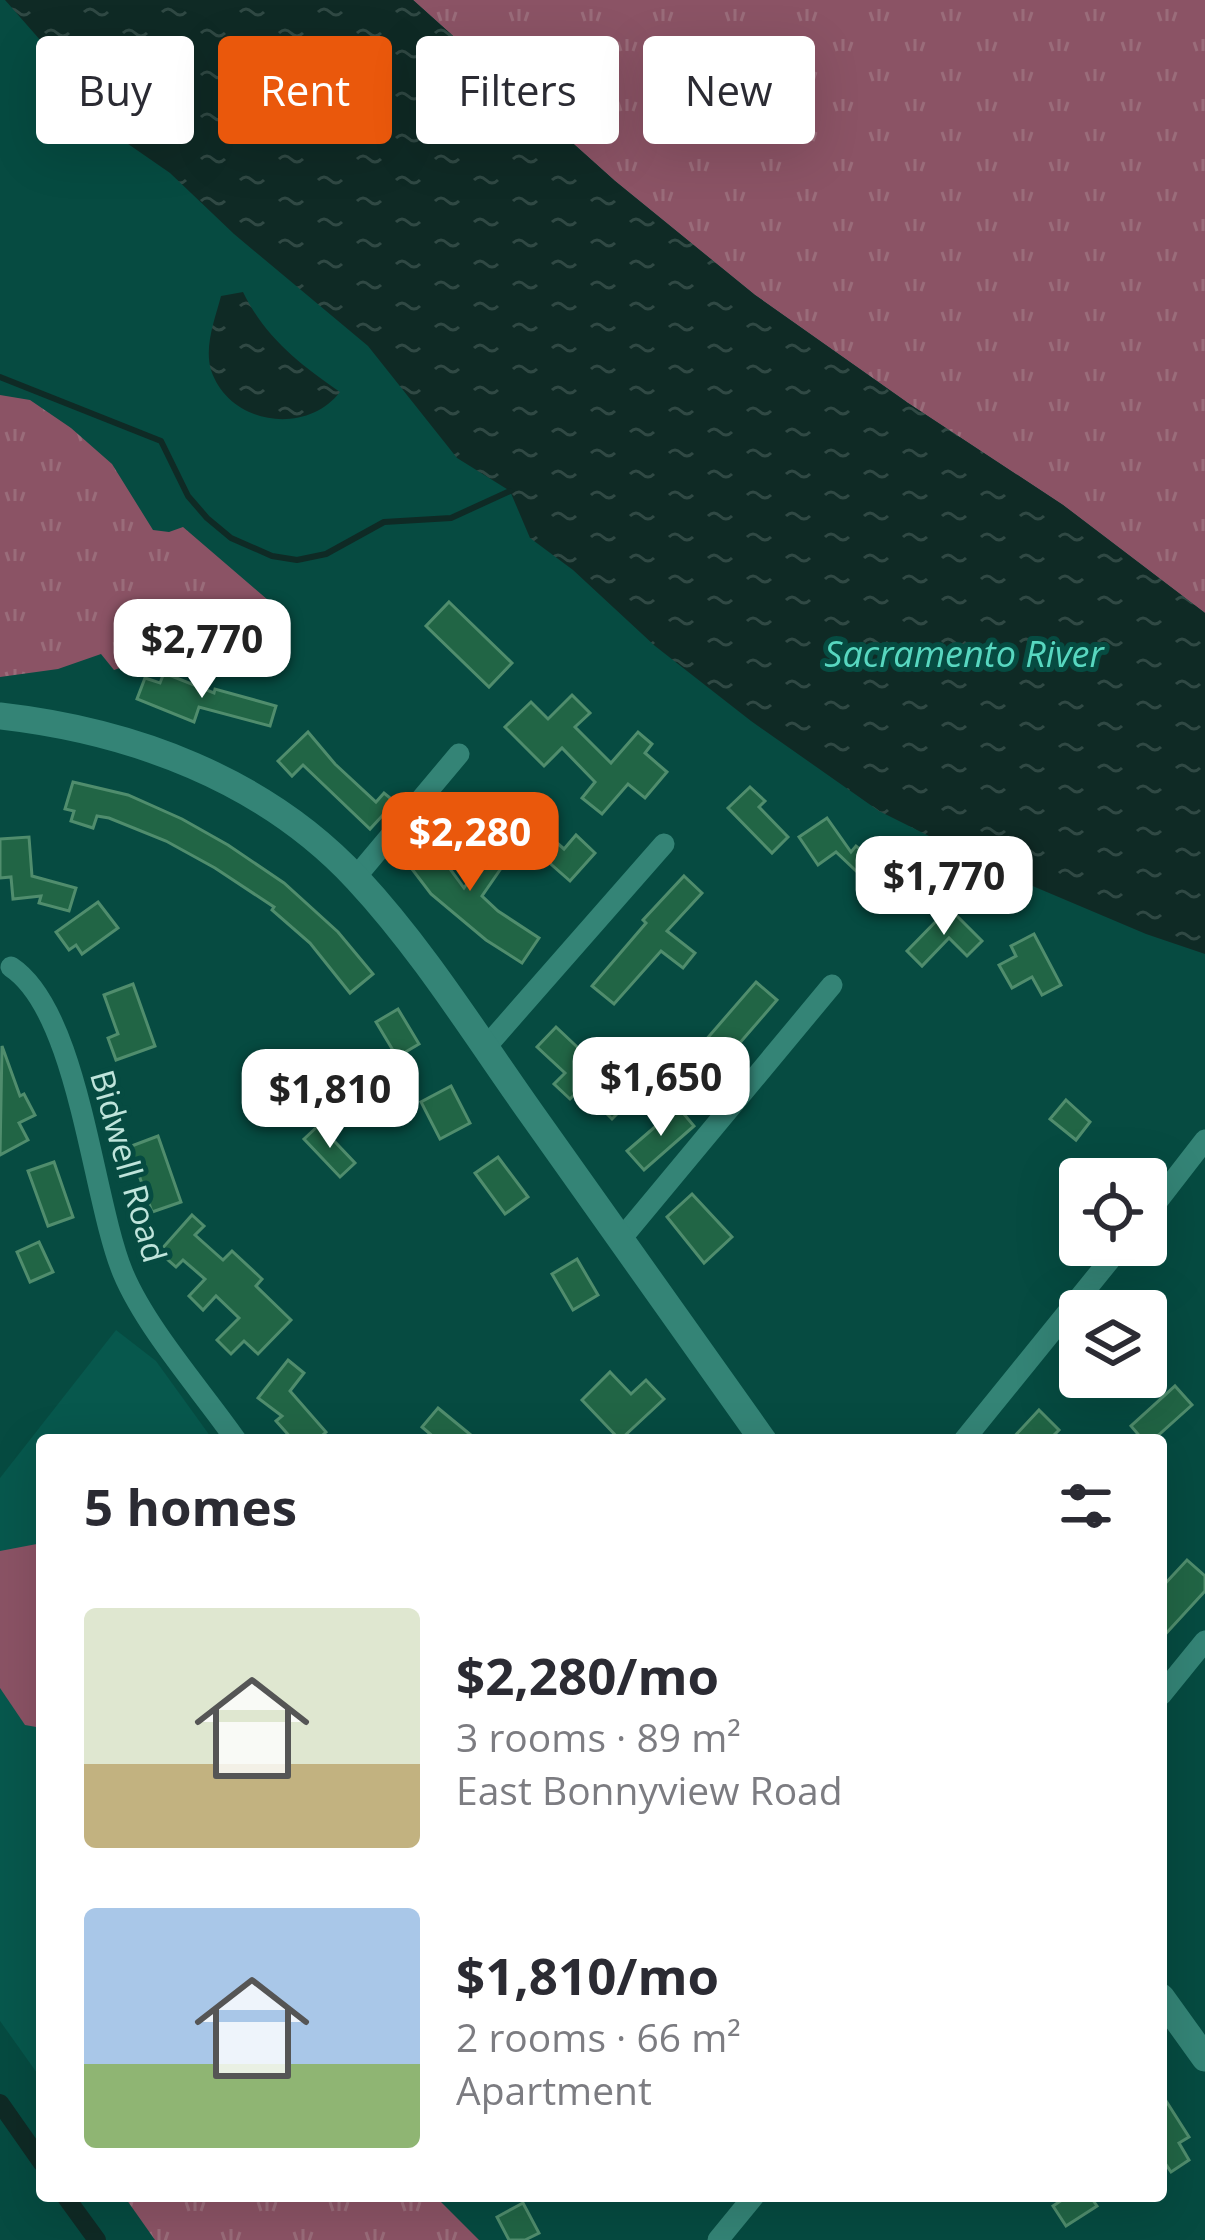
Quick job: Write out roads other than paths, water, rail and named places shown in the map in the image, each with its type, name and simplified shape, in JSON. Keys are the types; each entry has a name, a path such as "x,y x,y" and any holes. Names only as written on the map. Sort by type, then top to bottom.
{"street":[{"path":"0,716 93,730 185,762 269,807 356,878 397,926 759,1434"},
{"path":"356,878 459,754"},
{"path":"485,1048 664,844"},
{"name":"Bidwell Road","path":"11,967 32,983 50,1018 92,1143 110,1234 130,1287 232,1434"},
{"path":"621,1239 832,985"},
{"path":"1167,1189 1205,1140"},
{"path":"969,1434 1105,1266"},
{"path":"1167,1688 1205,1641"},
{"path":"1167,2005 1205,2058"},
{"path":"718,2240 749,2202"}],"water":[{"name":"Sacramento River","path":"5,0 413,0 453,36 416,36 416,144 574,144 755,295 1063,505 1205,613 1205,954 1009,876 879,811 655,646 573,570 530,538 510,491 457,458 368,346 234,234 170,173 128,144 194,144 194,36 37,36"},
{"path":"243,292 284,348 340,392 325,406 308,415 270,418 251,413 220,389 209,361 211,333 221,296"}],"waterway":[{"path":"0,377 161,441 188,496 207,518 231,538 272,556 297,560 326,554 384,522 451,518 510,491"},
{"path":"0,2103 36,2154"},
{"path":"69,2202 97,2240"}]}
